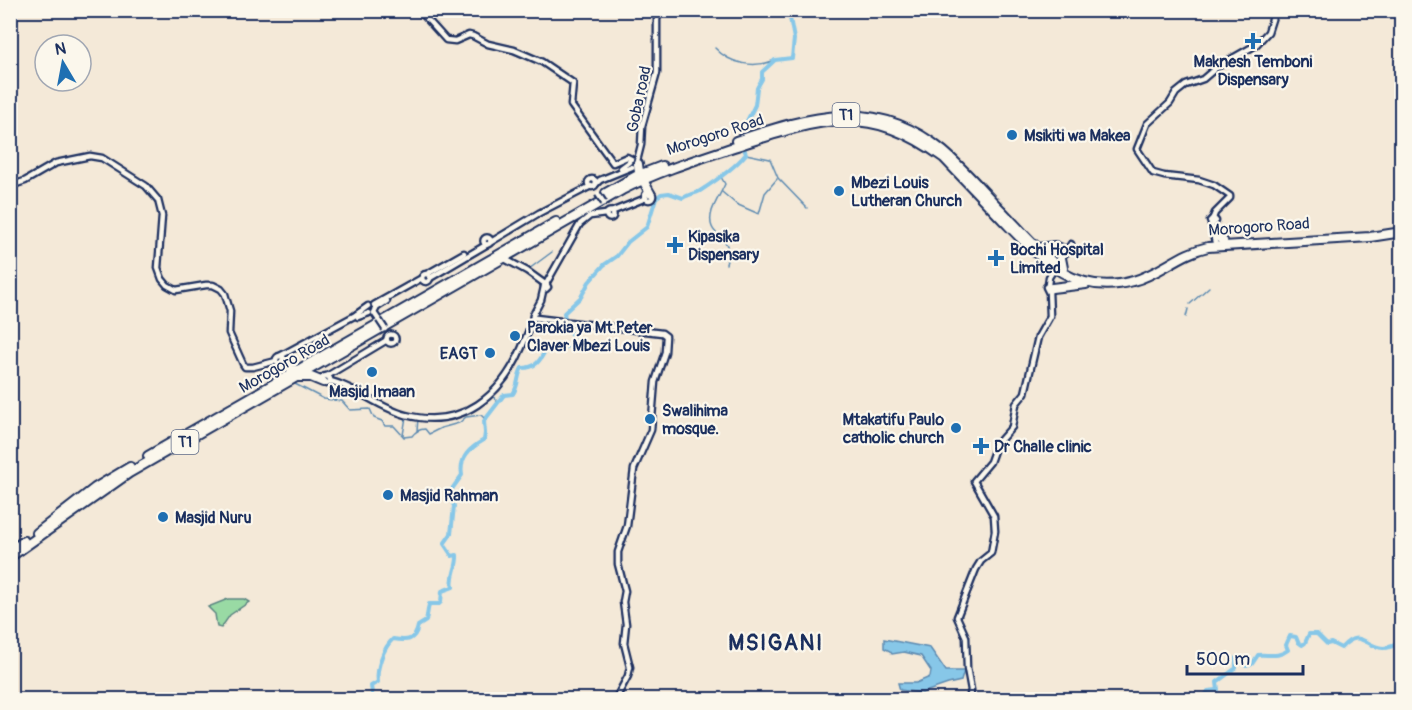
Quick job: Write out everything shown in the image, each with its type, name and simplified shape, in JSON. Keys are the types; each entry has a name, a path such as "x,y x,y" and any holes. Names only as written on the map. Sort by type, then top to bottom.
{"highway":[{"name":"Morogoro Road","path":"291,377 299,370 641,177 795,122 835,115 872,117 918,134 939,148 1038,248 1062,259 1080,276 1116,279 1145,271 1188,248 1362,233 1401,227"},
{"name":"Morogoro Road","path":"63,516 129,473 291,377 312,369 641,177 779,132 818,122 857,121 893,129 927,146 944,158 1042,260 1062,259"},
{"path":"634,162 644,182 647,195"},
{"path":"671,173 686,163"},
{"name":"Morogoro Road","path":"1062,259 1075,279 1109,285 1132,282 1153,274 1186,254 1216,244 1370,237 1401,232"},
{"path":"1038,248 1055,246 1062,259"},
{"path":"1050,288 1093,284"},
{"path":"280,360 291,369 299,370"},
{"path":"280,360 291,377 327,379"},
{"path":"312,369 313,374 327,379"},
{"name":"T1","path":"10,551 63,516"},
{"name":"T1","path":"10,557 63,516"}],"street":[{"path":"10,186 25,181 56,163 90,156 107,161 146,186 158,200 162,216 158,268 166,285 176,290 206,285 217,286 225,294 230,311 229,333 245,367 280,360 423,280 428,282 428,276 488,241 594,186 634,162 627,157 613,163 571,105 573,83 542,62 514,50 488,44 473,36 469,35 455,41 446,40 419,10"},
{"name":"Goba road","path":"634,162 641,145 642,126 657,73 659,10"},
{"path":"1216,244 1213,222 1215,213 1230,198 1225,192 1209,183 1153,173 1137,149 1147,124 1170,104 1176,93 1256,45 1268,32 1275,10"},
{"path":"594,186 608,211"},
{"path":"280,360 368,306 373,310 387,337 327,379 406,415 429,418 454,415 480,404 500,386 515,363 545,285 580,224 590,216 626,207 647,195"},
{"path":"503,258 545,285"},
{"path":"969,699 971,690 967,668 966,637 957,617 976,569 981,561 991,553 995,531 993,513 974,481 990,462 996,444 1012,427 1016,404 1025,393 1038,337 1050,316 1050,277 1062,259"},
{"path":"535,316 664,334 666,338 665,352 657,376 652,406 651,430 634,469 627,526 618,552 618,564 625,591 624,643 630,667 628,676 615,699"}],"green space":[{"path":"228,599 244,599 249,602 230,615 221,628 217,627 215,614 208,607"}],"water":[{"path":"884,639 930,648 946,671 964,671 961,681 922,693 900,690 898,683 916,683 930,677 931,671 921,656 904,652 892,654 884,648"}],"waterway":[{"path":"745,135 746,123 755,105 762,72 775,60 792,58 794,39 790,18 791,10"},
{"path":"715,48 728,58 743,63 759,64 775,60"},
{"path":"373,700 371,686 378,682 379,665 389,643 393,639 412,638 418,626 426,621 429,604 439,604 442,591 453,587 452,579 457,555 452,556 444,544 451,534 454,506 450,496 462,475 464,458 474,446 484,440 484,421 504,395 513,394 522,368 531,367 537,363 546,349 557,351 574,343 564,313 581,297 589,282 604,265 617,256 628,242 647,227 656,198 661,194 669,193 683,198 700,191 742,159 746,154 744,148"},
{"path":"746,154 770,159 778,178 807,208"},
{"path":"721,177 725,184 713,208 711,225 727,245 726,264"},
{"path":"722,192 736,204 759,214 765,193 777,179"},
{"path":"529,269 552,252"},
{"path":"1190,304 1209,287"},
{"path":"1186,317 1188,309"},
{"path":"295,384 324,399 342,401 350,410 370,409 374,418 382,421 385,426 394,426 404,437 412,436 423,429 429,434 459,423 466,417 481,415 485,419"},
{"path":"493,396 498,403"},
{"path":"403,435 406,417"},
{"path":"417,431 418,418"},
{"path":"1202,700 1208,691 1218,690 1217,682 1236,668 1236,658 1246,666 1252,664 1258,655 1281,654 1288,650 1286,645 1290,636 1296,637 1302,645 1309,634 1317,634 1327,644 1331,643 1341,648 1353,639 1383,648 1402,641"}],"place":[{"name":"Maknesh Temboni Dispensary","path":"1253,41"},
{"name":"Msikiti wa Makea","path":"1012,135"},
{"name":"Mbezi Louis Lutheran Church","path":"839,191"},
{"name":"Kipasika Dispensary","path":"675,245"},
{"name":"Bochi Hospital Limited","path":"996,258"},
{"name":"Parokia ya Mt.Peter Claver Mbezi Louis","path":"515,336"},
{"name":"EAGT","path":"490,353"},
{"name":"Masjid Imaan","path":"372,372"},
{"name":"Swalihima mosque.","path":"650,419"},
{"name":"Mtakatifu Paulo catholic church","path":"956,428"},
{"name":"Dr Challe clinic","path":"981,446"},
{"name":"Masjid Rahman","path":"388,495"},
{"name":"Masjid Nuru","path":"163,517"}],"district":[{"name":"MSIGANI","path":"776,642"}]}
